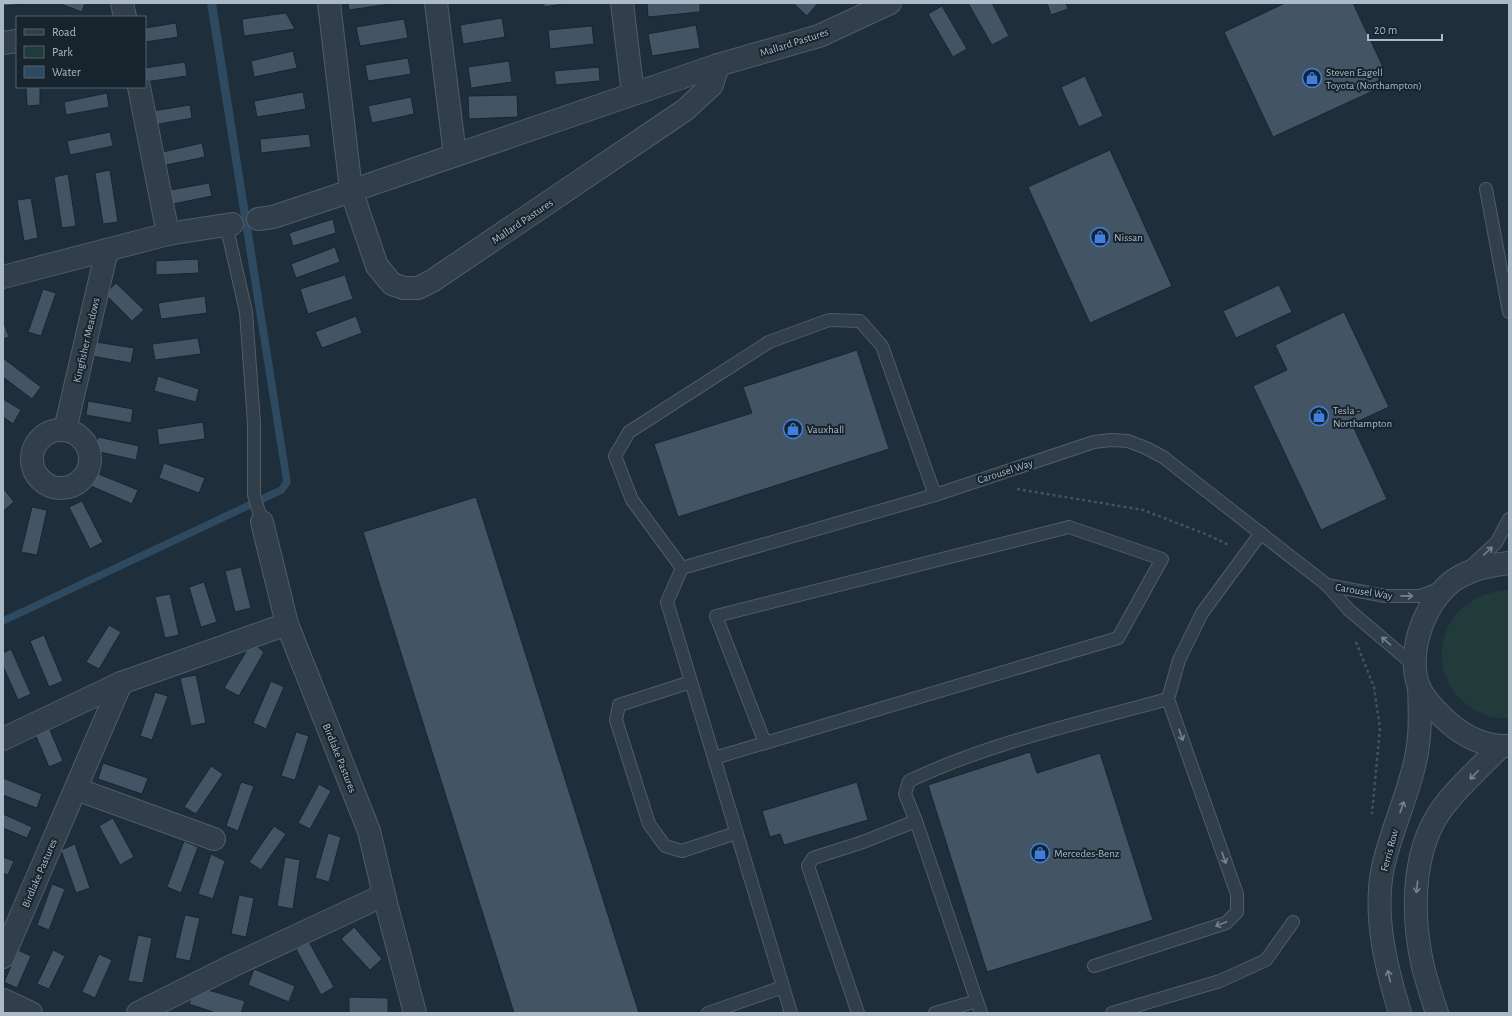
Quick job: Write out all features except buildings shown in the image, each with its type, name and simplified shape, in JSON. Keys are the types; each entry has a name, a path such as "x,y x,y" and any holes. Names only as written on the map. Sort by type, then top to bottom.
{"street":[{"path":"122,3 125,16"},
{"name":"Mallard Pastures","path":"329,3 351,190 377,266 392,284 404,288 418,288 432,282 685,110 712,85 718,65"},
{"path":"436,3 455,155"},
{"path":"622,3 633,94"},
{"name":"Mallard Pastures","path":"258,219 273,216 351,190 718,65 819,36 890,3"},
{"path":"3,43 16,41"},
{"path":"138,88 168,234"},
{"path":"3,277 168,234 229,224"},
{"name":"Kingfisher Meadows","path":"65,430 107,250"},
{"name":"Birdlake Pastures","path":"262,522 287,624 369,831 415,1013"},
{"path":"1453,581 1485,566 1509,563"},
{"name":"Ferris Row","path":"1400,1013 1389,977 1383,940 1380,898 1383,868 1415,762 1420,729 1417,644 1421,625 1436,598 1453,581"},
{"path":"3,739 121,683 287,624"},
{"path":"1418,677 1438,714 1461,733 1488,744 1505,746"},
{"name":"Birdlake Pastures","path":"3,957 121,683"},
{"path":"1437,1013 1423,966 1418,932 1416,897 1419,868 1427,838 1439,813 1505,746"},
{"path":"76,789 214,839"},
{"path":"138,1013 234,965 384,895"},
{"path":"3,1000 31,1013"}],"lane":[{"path":"1486,189 1509,312"},
{"path":"258,219 229,224 246,312 254,423 254,495 262,522"},
{"path":"791,1013 666,602 682,568 632,500 615,456 629,432 769,342 829,320 860,320 882,346 934,495"},
{"name":"Carousel Way","path":"682,568 934,495 1094,442 1111,440 1128,441 1146,448 1163,458 1262,533 1327,585 1349,610 1418,677"},
{"path":"1453,581 1496,543 1509,519"},
{"path":"714,758 765,743 1118,638 1162,560 1069,527 716,616 765,743"},
{"path":"1094,966 1226,923 1237,912 1237,894 1168,699 1179,660 1202,613 1245,553 1262,533"},
{"name":"Carousel Way","path":"1327,585 1385,596 1420,596 1453,581"},
{"path":"691,682 619,705 616,720 649,824 665,846 682,851 736,832"},
{"path":"935,1013 979,1007 916,821 905,794 908,781 944,764 997,746 1168,699"},
{"path":"858,1013 808,866 813,858 863,842 916,821"},
{"path":"1112,1013 1220,981 1266,960 1293,922"},
{"path":"708,1013 783,987"}],"path":[{"path":"1012,488 1143,510 1208,535 1245,553"},
{"path":"1354,637 1374,687 1380,728 1374,804 1371,820"}],"green space":[{"path":"1509,590 1509,719 1488,716 1465,704 1450,686 1443,666 1443,645 1449,625 1463,607 1483,595"}],"water":[{"path":"207,3 216,3 291,483 284,493 3,625 3,617 279,487 283,481"}],"place":[{"name":"Steven Eagell Toyota (Northampton)","path":"1312,78"},
{"name":"Nissan","path":"1100,237"},
{"name":"Tesla - Northampton","path":"1319,416"},
{"name":"Vauxhall","path":"793,429"},
{"name":"Mercedes-Benz","path":"1040,853"}]}
